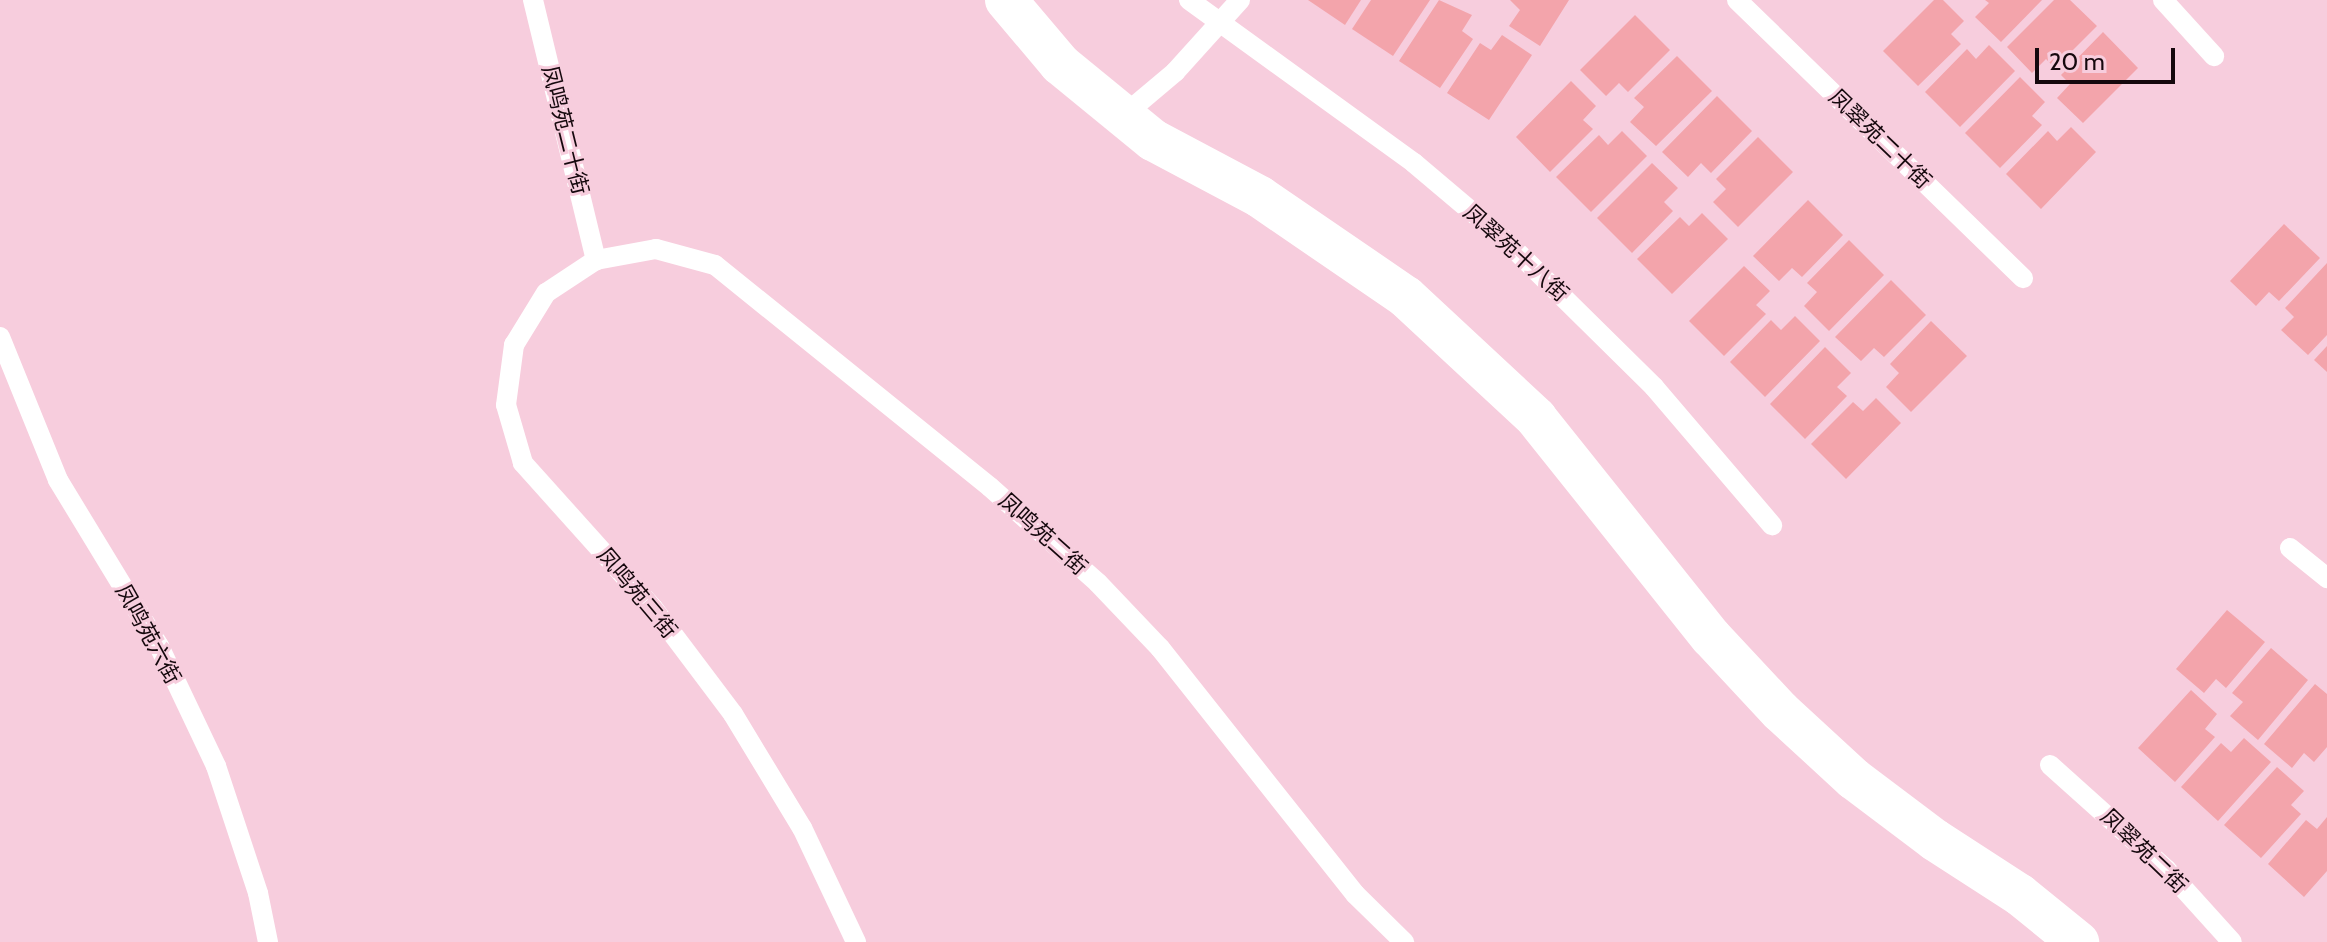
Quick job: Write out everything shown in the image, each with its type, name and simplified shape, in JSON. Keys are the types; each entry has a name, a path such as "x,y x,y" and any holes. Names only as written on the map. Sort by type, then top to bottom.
{"street":[{"path":"1006,0 1060,64 1153,140 1260,197 1406,297 1536,418 1711,637 1780,711 1854,779 1935,840 2020,895 2078,942"}],"lane":[{"name":"凤鸣苑二十街","path":"533,0 596,260"},
{"name":"凤翠苑十八街","path":"1189,0 1414,163 1504,239 1654,387 1772,525"},
{"path":"1124,115 1221,24 1240,0"},
{"name":"凤翠苑二十街","path":"1737,0 2023,278"},
{"path":"2163,0 2214,56"},
{"name":"凤鸣苑二街","path":"596,260 656,249 715,265 1023,515 1160,648 1355,894 1404,942"},
{"name":"凤鸣苑三街","path":"596,260 546,293 514,345 506,405 523,463 653,608 733,714 802,828 856,942"},
{"name":"凤鸣苑六街","path":"0,337 58,480 159,646 216,766 258,893 268,942"},
{"path":"2290,548 2327,578"},
{"name":"凤翠苑二街","path":"2050,765 2166,869 2232,942"}],"building":[{"path":"1308,0 1361,0 1345,25"},
{"path":"1371,0 1430,0 1393,56 1352,29"},
{"path":"1439,0 1472,15 1462,31 1473,39 1440,88 1399,61"},
{"path":"1510,0 1569,0 1540,46 1509,26 1520,10"},
{"path":"1934,0 1943,0 1964,21 1951,34 1961,44 1918,86 1883,51"},
{"path":"1985,0 2042,0 2001,42 1975,17 1989,3"},
{"path":"2054,0 2070,0 2097,26 2055,68 2046,59 2032,73 2007,47"},
{"path":"1635,15 1670,50 1628,92 1619,83 1606,96 1580,70"},
{"path":"2103,32 2138,68 2083,123 2057,98 2070,84 2061,75"},
{"path":"1502,35 1532,55 1489,120 1447,93 1480,43 1491,50"},
{"path":"1989,45 2015,71 1960,127 1925,92 1967,49 1976,59"},
{"path":"1677,56 1712,91 1656,146 1630,122 1644,107 1634,98"},
{"path":"2020,77 2045,102 2032,116 2042,125 2000,168 1965,133"},
{"path":"1571,81 1596,106 1583,120 1593,129 1550,172 1516,137"},
{"path":"1717,96 1752,131 1711,173 1701,163 1688,177 1662,152"},
{"path":"2071,127 2096,152 2041,209 2006,174 2048,131 2057,141"},
{"path":"1622,131 1647,156 1591,212 1556,177 1599,135 1608,145"},
{"path":"1758,137 1793,172 1738,227 1713,202 1726,189 1716,179"},
{"path":"1652,163 1678,188 1664,202 1673,211 1632,253 1597,218"},
{"path":"1808,200 1843,235 1802,277 1792,268 1779,281 1753,256"},
{"path":"1702,213 1728,239 1672,294 1637,259 1680,217 1689,226"},
{"path":"2284,224 2320,258 2279,301 2269,292 2256,306 2230,281"},
{"path":"1849,240 1884,275 1829,331 1804,306 1817,292 1807,283"},
{"path":"2327,263 2327,335 2308,355 2281,330 2294,317 2285,308"},
{"path":"1744,266 1770,291 1756,305 1766,314 1724,356 1689,321"},
{"path":"1891,280 1926,315 1884,357 1874,348 1861,361 1835,337"},
{"path":"1795,316 1820,341 1765,397 1730,362 1771,320 1781,330"},
{"path":"1931,321 1967,356 1911,412 1886,387 1899,373 1890,364"},
{"path":"2327,346 2327,372 2314,360"},
{"path":"1825,347 1851,373 1837,387 1847,396 1805,439 1770,404"},
{"path":"1876,398 1901,423 1846,479 1811,444 1853,402 1863,411"},
{"path":"2227,610 2265,642 2226,688 2216,679 2204,693 2176,669"},
{"path":"2271,648 2308,680 2258,740 2230,716 2243,702 2232,693"},
{"path":"2315,684 2327,694 2327,747 2314,762 2304,753 2292,768 2264,744"},
{"path":"2191,690 2217,714 2205,729 2215,737 2175,782 2138,748"},
{"path":"2244,738 2271,762 2218,821 2181,787 2221,743 2231,752"},
{"path":"2277,767 2304,791 2291,805 2301,814 2261,858 2224,825"},
{"path":"2327,817 2327,871 2304,897 2268,864 2306,820 2317,829"}]}
